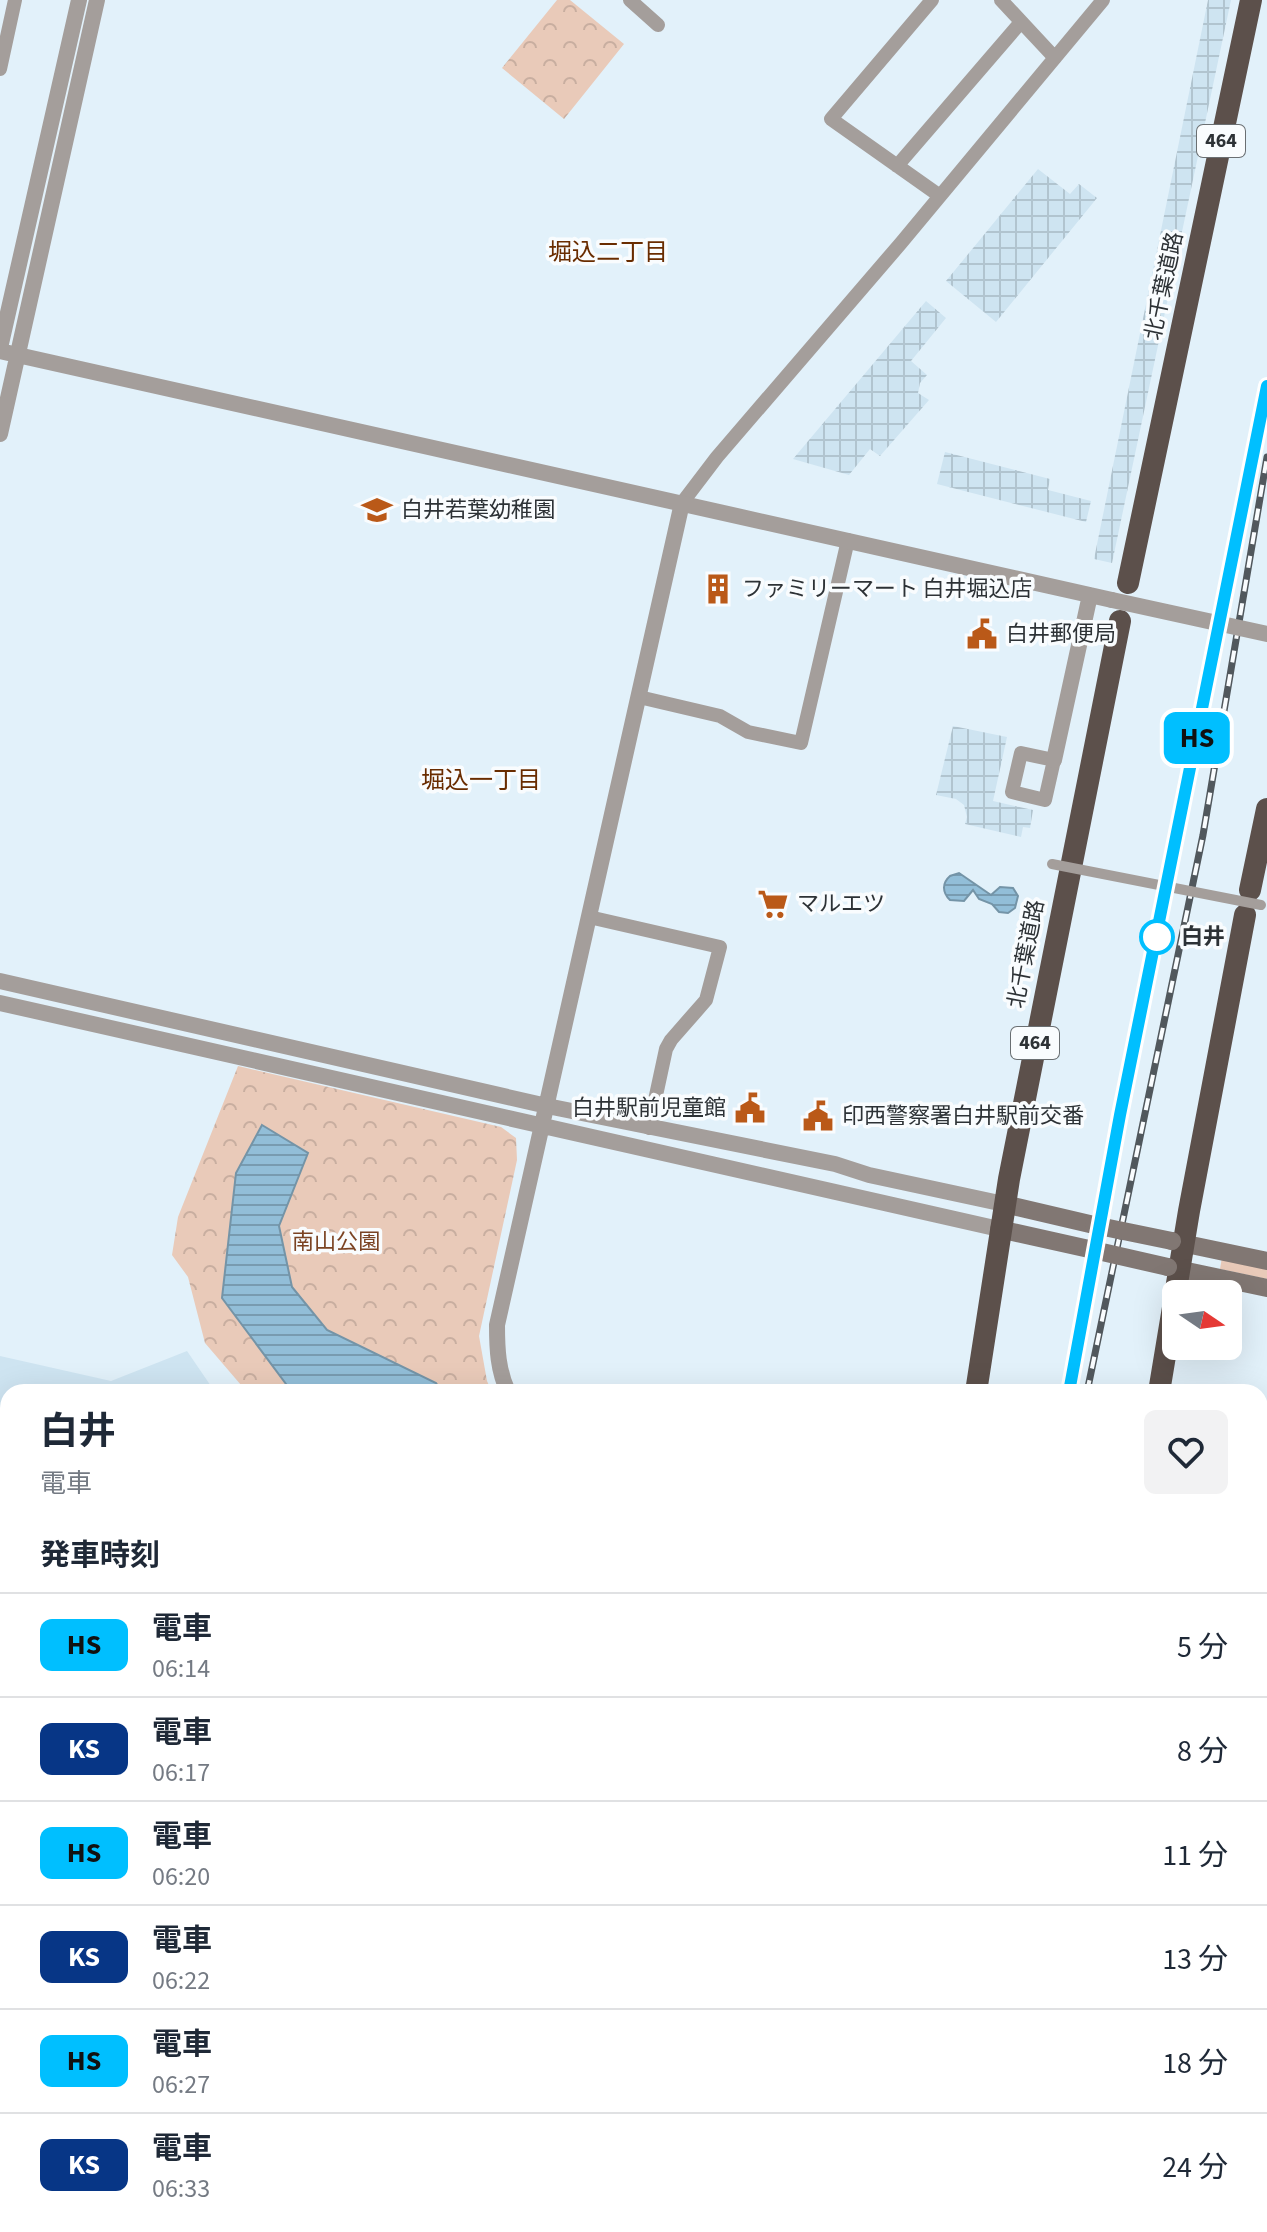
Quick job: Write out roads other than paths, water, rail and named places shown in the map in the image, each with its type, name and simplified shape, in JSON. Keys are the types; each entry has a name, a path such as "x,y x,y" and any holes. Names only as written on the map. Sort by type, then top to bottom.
{"highway":[{"name":"北千葉道路","path":"1128,583 1251,0"},
{"name":"北千葉道路","path":"977,1384 996,1264 1005,1230 1116,610"},
{"path":"1160,1384 1178,1242 1252,904 1267,809"}],"main road":[{"path":"1009,1206 1267,1261"},
{"path":"1005,1230 1267,1288"}],"street":[{"path":"79,0 0,349 1090,595 1116,610 1267,634"},
{"path":"0,434 97,0"},
{"path":"630,0 658,25"},
{"path":"932,0 831,119 940,196"},
{"path":"1001,0 1055,58"},
{"path":"505,1384 497,1351 497,1325 682,503 717,457 1103,0"},
{"path":"0,69 12,1"},
{"path":"897,166 1021,22"},
{"path":"639,697 720,716 748,732 801,743 848,540"},
{"path":"1054,760 1090,595"},
{"path":"1052,864 1252,904"},
{"path":"589,917 720,947 706,1000 666,1049 649,1128"},
{"path":"0,981 547,1106 835,1164 869,1175 1009,1206"},
{"path":"0,1003 1005,1230"}],"water":[{"path":"959,873 991,895 1000,887 1013,888 1018,896 1015,908 1008,913 999,912 992,904 979,899 973,890 964,901 950,900 944,885 950,876"},
{"path":"262,1125 308,1153 279,1226 292,1287 327,1330 437,1384 286,1384 222,1298 236,1173"}],"railway":[{"path":"1070,1384 1120,1115 1267,386"},
{"path":"1089,1384 1203,835 1267,457"}],"train":[{"name":"HS","path":"1070,1384 1120,1115 1267,386"}],"place":[{"name":"白井若葉幼稚園","path":"377,510"},
{"name":"ファミリーマート 白井堀込店","path":"718,589"},
{"name":"白井郵便局","path":"982,634"},
{"name":"マルエツ","path":"773,904"},
{"name":"白井","path":"1157,937"},
{"name":"白井駅前児童館","path":"750,1108"},
{"name":"印西警察署白井駅前交番","path":"818,1116"}],"district":[{"name":"堀込二丁目","path":"608,252"},
{"name":"堀込一丁目","path":"481,780"}],"park label":[{"name":"南山公園","path":"336,1242"}]}
